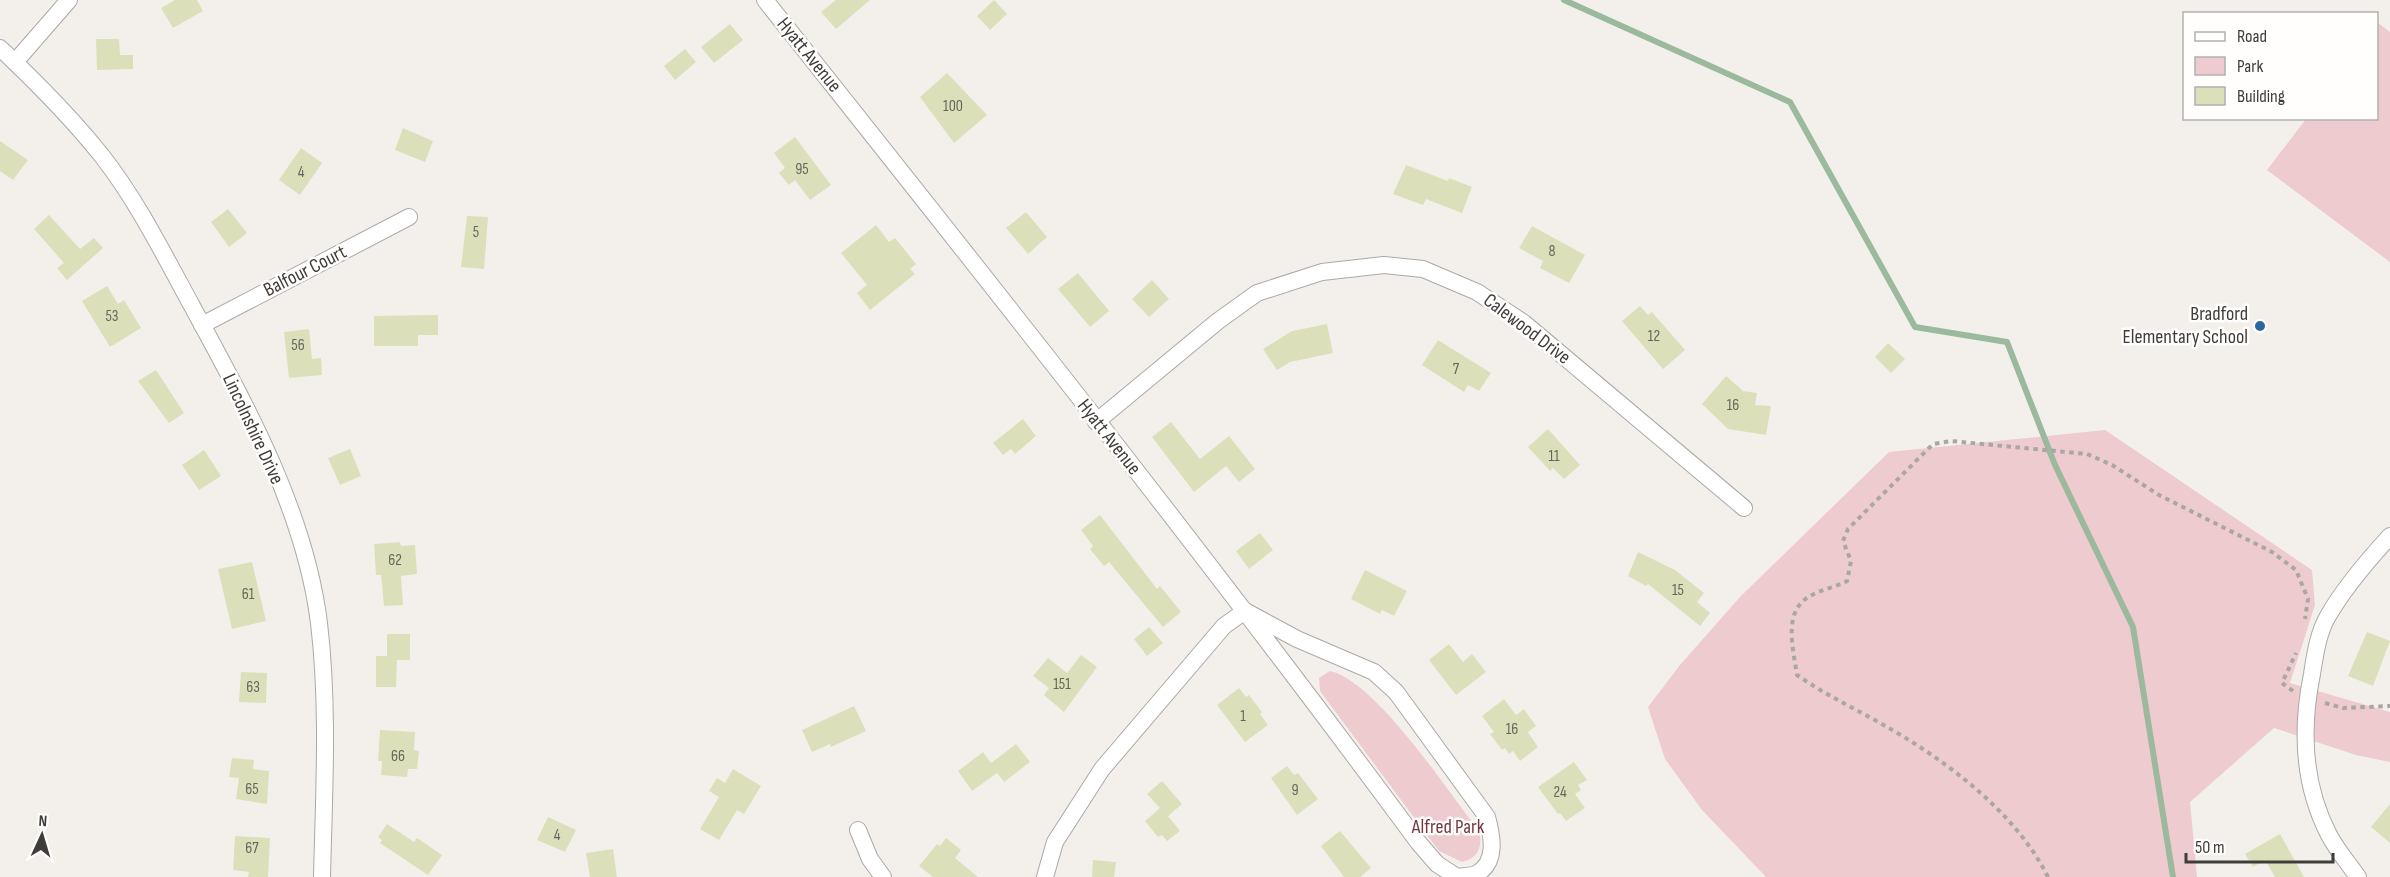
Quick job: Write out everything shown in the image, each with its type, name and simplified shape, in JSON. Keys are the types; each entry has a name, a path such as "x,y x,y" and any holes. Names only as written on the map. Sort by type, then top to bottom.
{"street":[{"path":"15,62 69,0"},
{"name":"Hyatt Avenue","path":"765,0 975,264 1245,611"},
{"name":"Lincolnshire Drive","path":"0,48 65,112 103,157 141,213 202,324 274,471 295,524 319,621 324,693 322,877"},
{"name":"Balfour Court","path":"202,324 409,217"},
{"name":"Calewood Drive","path":"1096,422 1218,321 1257,293 1322,272 1384,265 1423,269 1477,292 1524,323 1744,508"},
{"path":"2358,877 2329,836 2316,803 2307,761 2304,729 2306,702 2317,646 2327,617 2390,536"},
{"path":"1245,611 1297,639 1364,667 1396,692 1487,817 1493,838 1492,846 1488,862 1476,874 1457,877 1437,864 1245,611"},
{"path":"1045,877 1055,842 1102,769 1224,626 1245,611"},
{"path":"858,830 870,859 883,877"}],"path":[{"path":"2048,877 2019,829 1970,786 1913,742 1821,692 1797,675 1792,621 1798,605 1812,595 1847,581 1851,561 1843,542 1848,529 1933,444 1951,441 2087,454 2112,465 2159,495 2272,552 2296,570 2308,599 2304,625"},
{"path":"2298,646 2282,683 2298,694"},
{"path":"2320,701 2343,708 2390,706"}],"green space":[{"path":"2378,23 2390,32 2390,262 2267,170 2305,120 2378,120"},
{"path":"2105,430 2312,570 2315,605 2290,683 2390,712 2390,762 2356,755 2274,728 2190,802 2197,877 1766,877 1702,810 1665,759 1648,707 1680,665 1740,597 1889,452"},
{"name":"Alfred Park","path":"1330,671 1348,679 1368,695 1410,740 1430,766 1479,831 1480,847 1472,858 1462,862 1439,851 1320,691 1319,678"}],"building":[{"path":"175,0 197,0 203,11 173,28 161,8"},
{"path":"836,0 870,0 836,29 821,12"},
{"path":"994,0 1007,14 990,30 977,16"},
{"path":"730,24 743,40 714,63 701,47"},
{"path":"96,39 119,39 120,55 133,55 133,69 97,70"},
{"path":"685,49 696,62 675,80 664,66"},
{"path":"947,73 987,115 954,143 920,97"},
{"path":"403,128 433,141 425,162 395,150"},
{"path":"795,137 831,185 810,200 795,180 789,185 779,173 785,168 774,153"},
{"path":"0,141 28,160 13,180 0,171"},
{"path":"301,148 322,163 300,195 279,180"},
{"path":"1406,165 1448,181 1449,178 1472,187 1462,213 1426,199 1423,205 1393,194"},
{"path":"228,209 247,233 229,247 211,222"},
{"path":"1026,212 1047,237 1028,254 1006,228"},
{"path":"49,215 80,249 94,238 103,248 67,280 57,268 64,263 34,229"},
{"path":"467,216 488,217 484,269 461,267"},
{"path":"876,225 889,242 895,238 916,264 910,269 915,274 870,310 857,293 867,285 841,253"},
{"path":"1532,226 1585,255 1569,283 1540,268 1543,261 1519,248"},
{"path":"1078,273 1109,311 1090,327 1058,289"},
{"path":"1152,280 1169,299 1149,317 1132,299"},
{"path":"107,286 118,304 124,300 141,328 110,347 82,301"},
{"path":"1640,306 1648,315 1652,312 1685,350 1663,369 1622,321"},
{"path":"438,315 438,335 418,335 418,346 374,346 374,316"},
{"path":"1327,324 1333,353 1290,362 1277,370 1263,349 1292,331"},
{"path":"309,329 312,359 321,358 322,375 289,378 284,332"},
{"path":"1438,340 1491,373 1479,391 1468,385 1464,392 1422,365"},
{"path":"1888,343 1905,359 1891,373 1875,357"},
{"path":"156,370 184,413 169,423 138,381"},
{"path":"1726,376 1743,391 1757,393 1755,405 1771,406 1766,435 1728,429 1702,404"},
{"path":"1023,419 1036,436 1015,454 1011,449 1003,455 993,443"},
{"path":"1171,422 1200,459 1229,436 1255,469 1239,482 1226,466 1194,492 1152,437"},
{"path":"1548,429 1580,465 1564,479 1553,468 1550,471 1528,447"},
{"path":"350,449 361,476 340,485 328,458"},
{"path":"204,450 221,476 199,490 182,465"},
{"path":"1100,515 1157,589 1160,586 1181,612 1163,627 1109,562 1104,566 1090,549 1093,546 1081,530"},
{"path":"1260,533 1273,550 1249,569 1236,551"},
{"path":"400,542 401,546 415,545 417,574 401,576 403,605 384,606 381,575 376,575 374,544"},
{"path":"1638,552 1675,570 1704,593 1697,602 1710,613 1700,626 1648,584 1646,586 1628,576"},
{"path":"252,562 266,621 232,629 218,569"},
{"path":"1365,570 1407,591 1394,616 1382,610 1380,614 1351,599"},
{"path":"1149,627 1163,643 1147,656 1134,639"},
{"path":"2367,632 2390,641 2373,686 2348,676"},
{"path":"387,634 410,634 410,660 397,660 396,687 376,687 376,656 387,656"},
{"path":"1449,644 1463,662 1472,654 1486,672 1456,695 1429,660"},
{"path":"1081,655 1097,667 1064,712 1044,695 1049,688 1033,676 1048,658 1067,673"},
{"path":"241,672 267,673 266,703 239,702"},
{"path":"1239,688 1246,697 1249,695 1262,712 1260,714 1268,725 1245,742 1217,705"},
{"path":"1504,699 1516,715 1524,709 1536,726 1528,732 1538,747 1520,761 1513,751 1509,754 1505,748 1502,750 1490,734 1494,732 1482,716"},
{"path":"854,706 866,731 831,747 830,744 812,752 802,730"},
{"path":"380,730 415,732 414,750 419,751 417,769 408,769 407,777 381,775 382,761 378,761"},
{"path":"1016,744 1030,762 1004,782 997,773 972,791 958,771 983,752 991,763"},
{"path":"232,758 254,760 253,769 269,771 267,804 236,799 239,778 229,777"},
{"path":"1574,762 1587,780 1578,785 1581,790 1575,794 1585,808 1566,821 1538,787"},
{"path":"1287,766 1294,775 1298,773 1318,799 1297,815 1271,778"},
{"path":"733,769 761,786 744,814 737,810 719,840 700,829 719,797 709,791 717,778 725,783"},
{"path":"1162,781 1182,804 1168,816 1180,831 1167,841 1162,835 1158,837 1145,821 1160,808 1147,794"},
{"path":"2390,804 2390,843 2371,827"},
{"path":"548,817 576,830 565,852 537,840"},
{"path":"387,824 414,842 417,838 442,855 428,875 380,843 382,840 378,837"},
{"path":"1340,831 1371,868 1360,877 1344,877 1321,846"},
{"path":"2280,834 2304,877 2275,877 2265,860 2253,867 2245,854"},
{"path":"235,836 270,838 268,877 248,877 249,872 233,870"},
{"path":"946,838 961,850 955,858 978,877 933,877 919,866 937,844 940,846"},
{"path":"613,849 617,877 590,877 586,853"},
{"path":"1093,860 1116,862 1114,877 1092,877"}],"waterway":[{"path":"1564,0 1790,102 1915,327 2007,342 2055,465 2133,627 2173,877"}],"place":[{"name":"Bradford Elementary School","path":"2260,326"}]}
